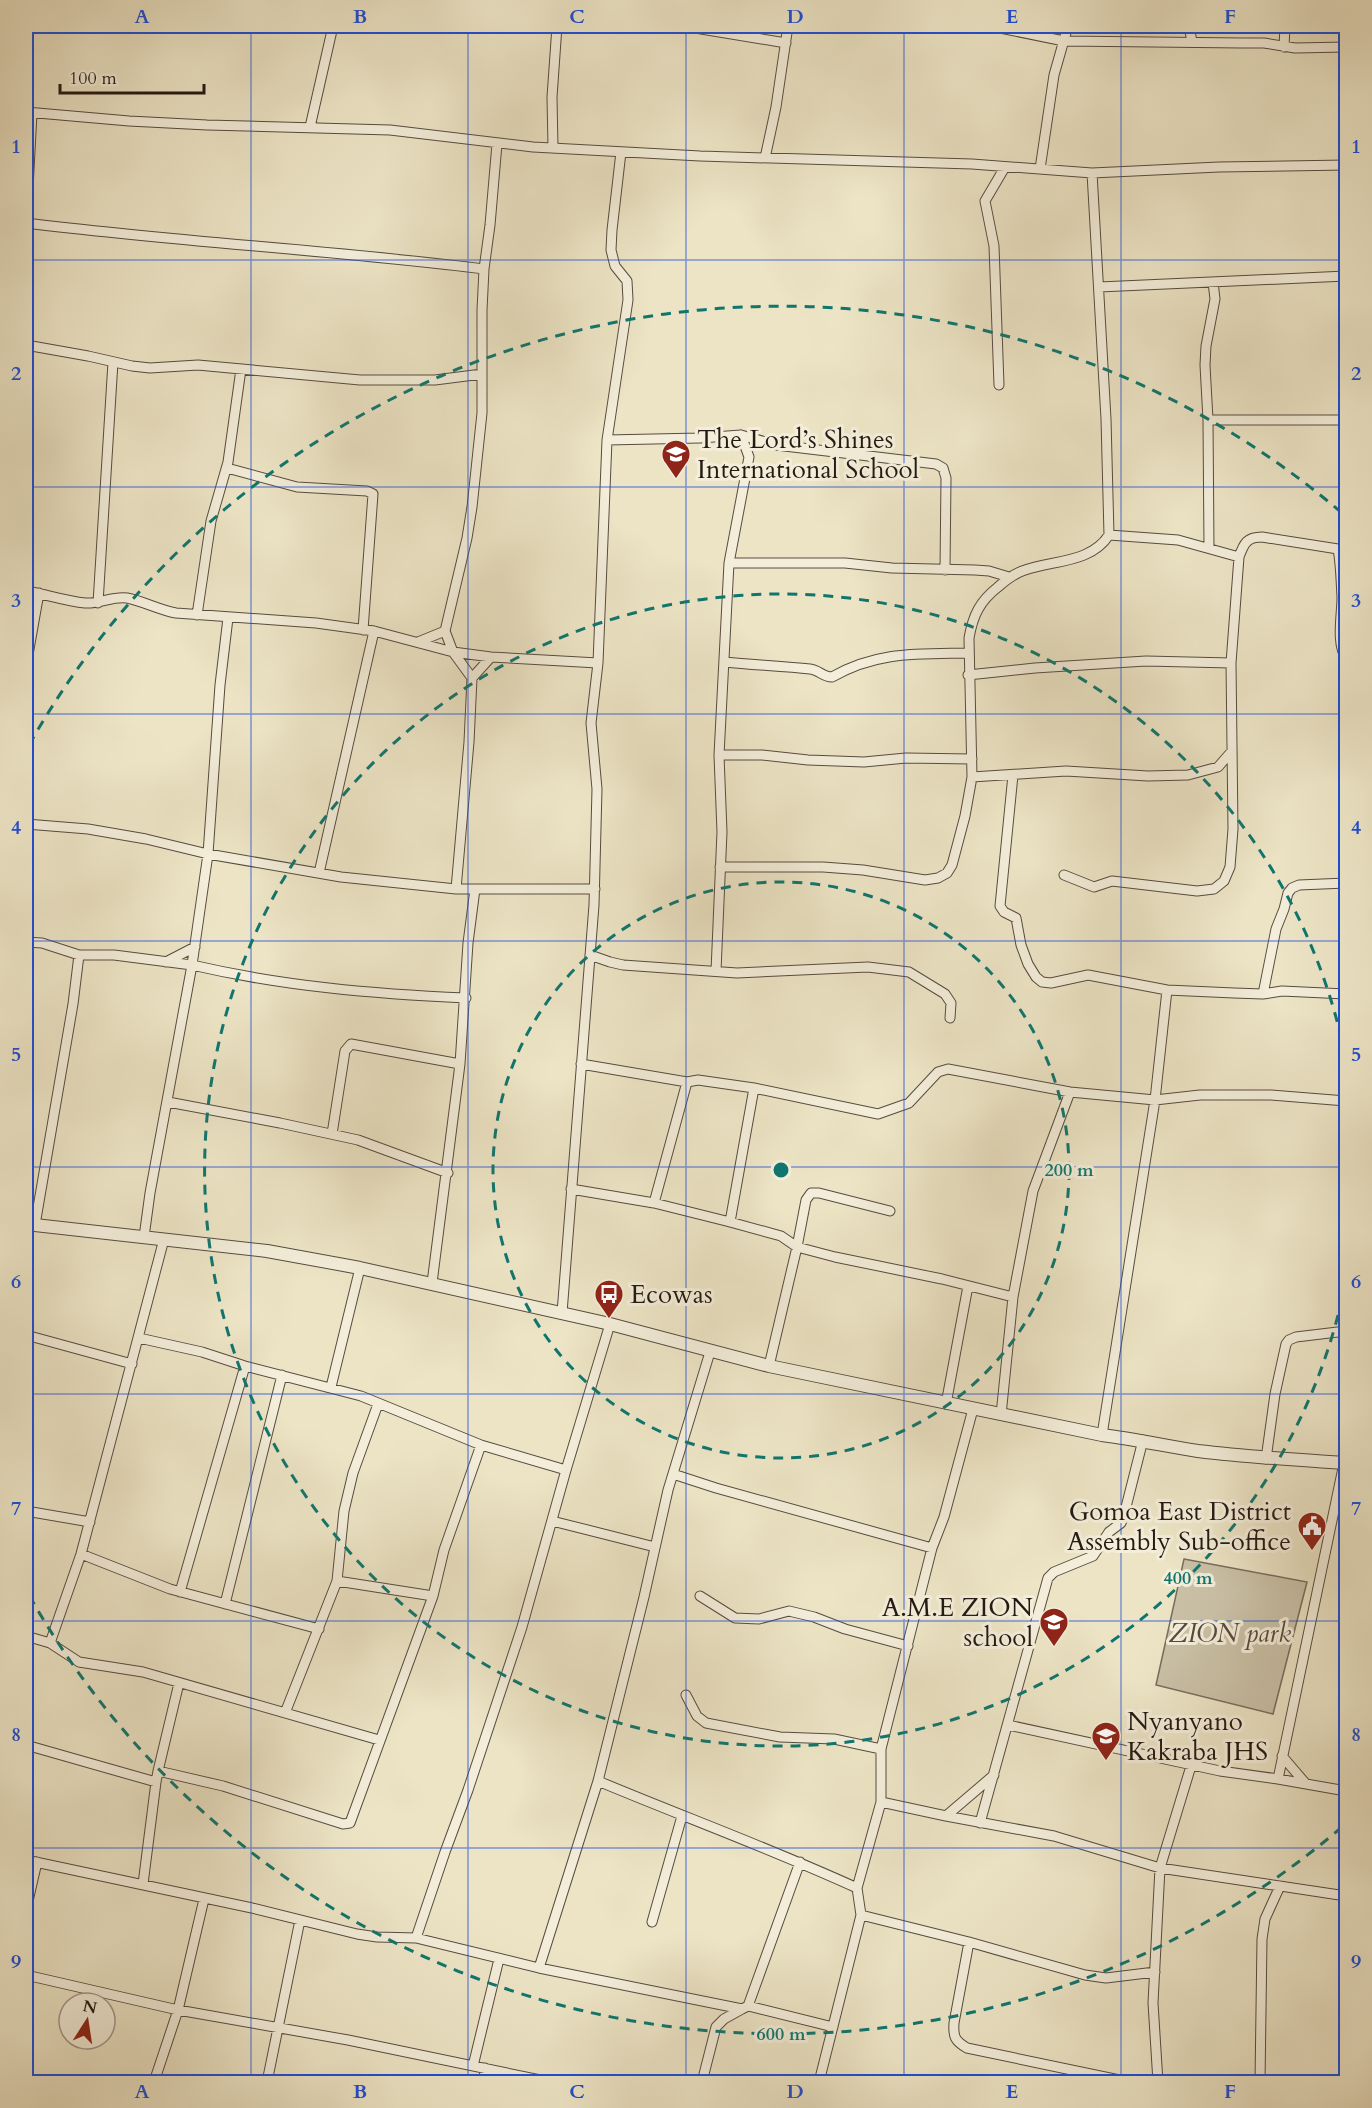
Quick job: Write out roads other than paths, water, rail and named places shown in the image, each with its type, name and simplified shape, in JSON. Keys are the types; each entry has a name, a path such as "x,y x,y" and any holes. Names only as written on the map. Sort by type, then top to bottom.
{"street":[{"path":"310,127 333,26"},
{"path":"552,148 552,97 557,26"},
{"path":"683,26 786,43"},
{"path":"765,158 776,107 788,26"},
{"path":"990,26 1064,41 1264,43 1284,47 1347,47"},
{"path":"1040,169 1054,75 1068,26"},
{"path":"1189,26 1192,42"},
{"path":"1284,47 1285,26"},
{"path":"484,269 327,251 192,242 26,224 29,113 207,125 390,130 497,144 621,152 1005,167 1092,173 1219,167 1347,165"},
{"path":"456,889 469,742 472,678 453,652 445,631 472,507 482,413 484,269 497,144"},
{"path":"562,1313 595,889 597,789 591,723 598,663 607,440 628,300 627,281 615,266 611,250 621,152"},
{"path":"999,385 994,246 985,201 1005,167"},
{"path":"720,867 823,867 863,870 925,880 938,878 947,873 952,865 965,816 972,777 969,653 972,620 980,603 1009,577 1025,570 1085,555 1104,542 1109,535 1106,419 1092,173"},
{"path":"1099,287 1347,276"},
{"path":"1209,548 1205,365 1215,293 1213,282"},
{"path":"26,345 150,368 185,365 360,380 435,380 482,374"},
{"path":"98,603 113,362"},
{"path":"197,615 211,521 227,468 241,369"},
{"path":"1208,420 1347,420"},
{"path":"607,440 741,435 776,445 928,463 943,468 946,478 945,570"},
{"path":"716,971 722,832 719,755 729,563 749,457 741,435"},
{"path":"227,468 288,485 367,491 373,494 363,630"},
{"path":"1109,535 1178,540 1239,557"},
{"path":"1064,875 1094,887 1112,881 1197,891 1214,889 1224,881 1230,867 1233,829 1231,663 1239,557 1243,545 1250,538 1342,547 1341,640 1347,658"},
{"path":"729,563 803,565 845,563 892,568 989,571 1009,577"},
{"path":"26,591 86,603 98,603 121,597 130,598 161,611 228,618 316,623 374,631 453,652 491,657 598,663"},
{"path":"26,666 39,593"},
{"path":"144,1237 192,965 208,854 220,685 228,618"},
{"path":"319,873 374,631"},
{"path":"418,642 445,631"},
{"path":"725,662 813,669 827,677 832,677 857,663 881,657 969,653"},
{"path":"472,678 491,657"},
{"path":"968,675 1146,661 1231,663"},
{"path":"972,777 1066,771 1188,775 1218,767 1232,752"},
{"path":"719,755 762,755 808,760 864,762 906,758 972,759"},
{"path":"1218,767 1231,776"},
{"path":"1013,775 1000,906 1004,912 1016,918 1021,945 1028,964 1042,982 1051,983 1088,975 1167,990 1263,994 1282,991 1347,993"},
{"path":"26,824 88,829 146,839 208,854 319,873 456,889 595,889"},
{"path":"1263,994 1276,929 1288,893 1299,885 1347,883"},
{"path":"432,1283 448,1173 460,1064 468,944 475,889"},
{"path":"26,942 42,944 79,955 114,955 192,965 257,979 390,995 466,998"},
{"path":"166,962 195,947"},
{"path":"79,955 73,1004 30,1224 267,1251 360,1268 610,1324 770,1366 1102,1435 1266,1459 1345,1463 1278,1779"},
{"path":"590,955 610,963 623,965 737,973 868,967 909,972 945,994 951,1003 950,1018"},
{"path":"1102,1435 1155,1100 1167,990"},
{"path":"332,1134 345,1051 351,1044 460,1064"},
{"path":"581,1064 687,1082 699,1080 754,1088 878,1114 909,1102 941,1070 1070,1092 1155,1100 1200,1095 1271,1095 1347,1101"},
{"path":"654,1203 687,1082"},
{"path":"730,1222 754,1088"},
{"path":"1001,1415 1013,1297 1033,1191 1070,1092"},
{"path":"168,1102 332,1134 375,1145 448,1173"},
{"path":"571,1189 654,1203 781,1236 797,1247 835,1257 942,1279 1013,1297"},
{"path":"770,1366 806,1200 811,1193 890,1211"},
{"path":"50,1643 81,1554 164,1239"},
{"path":"332,1387 360,1268"},
{"path":"946,1404 968,1286"},
{"path":"416,1938 522,1627 610,1324"},
{"path":"1266,1459 1275,1394 1286,1344 1296,1337 1347,1331"},
{"path":"26,1335 132,1364"},
{"path":"139,1338 192,1349 244,1366 332,1387 361,1396 481,1445 566,1470"},
{"path":"539,1968 598,1781 673,1474 710,1352"},
{"path":"180,1592 244,1366"},
{"path":"225,1604 282,1375"},
{"path":"285,1713 337,1581 344,1511 353,1473 378,1404"},
{"path":"819,2082 861,1915 857,1888 881,1802 881,1749 932,1548 945,1517 973,1409"},
{"path":"980,1823 1048,1578 1054,1572 1093,1556 1109,1532 1121,1523 1143,1440"},
{"path":"158,1771 223,1786 343,1824 350,1823 433,1596 444,1550 481,1445"},
{"path":"673,1474 932,1548"},
{"path":"26,1511 90,1522"},
{"path":"552,1521 656,1547"},
{"path":"81,1554 180,1592 319,1629"},
{"path":"337,1581 433,1596"},
{"path":"700,1596 735,1618 759,1618 789,1611 908,1646"},
{"path":"26,1636 50,1643 79,1662 143,1672 379,1740"},
{"path":"142,1884 158,1771 179,1683"},
{"path":"686,1695 697,1716 705,1722 780,1737 834,1739 881,1749"},
{"path":"1008,1725 1191,1766 1347,1791"},
{"path":"26,1745 156,1782"},
{"path":"1282,1756 1306,1784"},
{"path":"1158,2082 1154,2003 1160,1868 1191,1766"},
{"path":"946,1816 994,1775"},
{"path":"598,1781 800,1862 857,1888"},
{"path":"881,1802 1054,1836 1160,1868 1347,1896"},
{"path":"652,1922 682,1816"},
{"path":"26,1860 142,1884 357,1934 416,1938 539,1968 833,2027"},
{"path":"26,1910 37,1862"},
{"path":"702,2082 716,2027 724,2019 745,2008 800,1862"},
{"path":"1260,2082 1262,1939 1266,1919 1280,1886"},
{"path":"154,2082 178,2010 204,1899"},
{"path":"861,1915 969,1942 1085,1975 1106,1978 1155,1972"},
{"path":"267,2082 300,1920"},
{"path":"969,1942 954,2023 953,2034 956,2042 967,2049 1129,2082"},
{"path":"473,2066 499,1959"},
{"path":"26,1975 178,2010 550,2082"},
{"path":"484,2082 485,2068"}],"place":[{"name":"The Lord’s Shines International School","path":"676,480"},
{"name":"Ecowas","path":"609,1320"},
{"name":"Gomoa East District Assembly Sub-office","path":"1312,1552"},
{"name":"A.M.E ZION school","path":"1054,1648"},
{"name":"Nyanyano Kakraba JHS","path":"1106,1762"}],"park label":[{"name":"ZION park","path":"1230,1633"}]}
